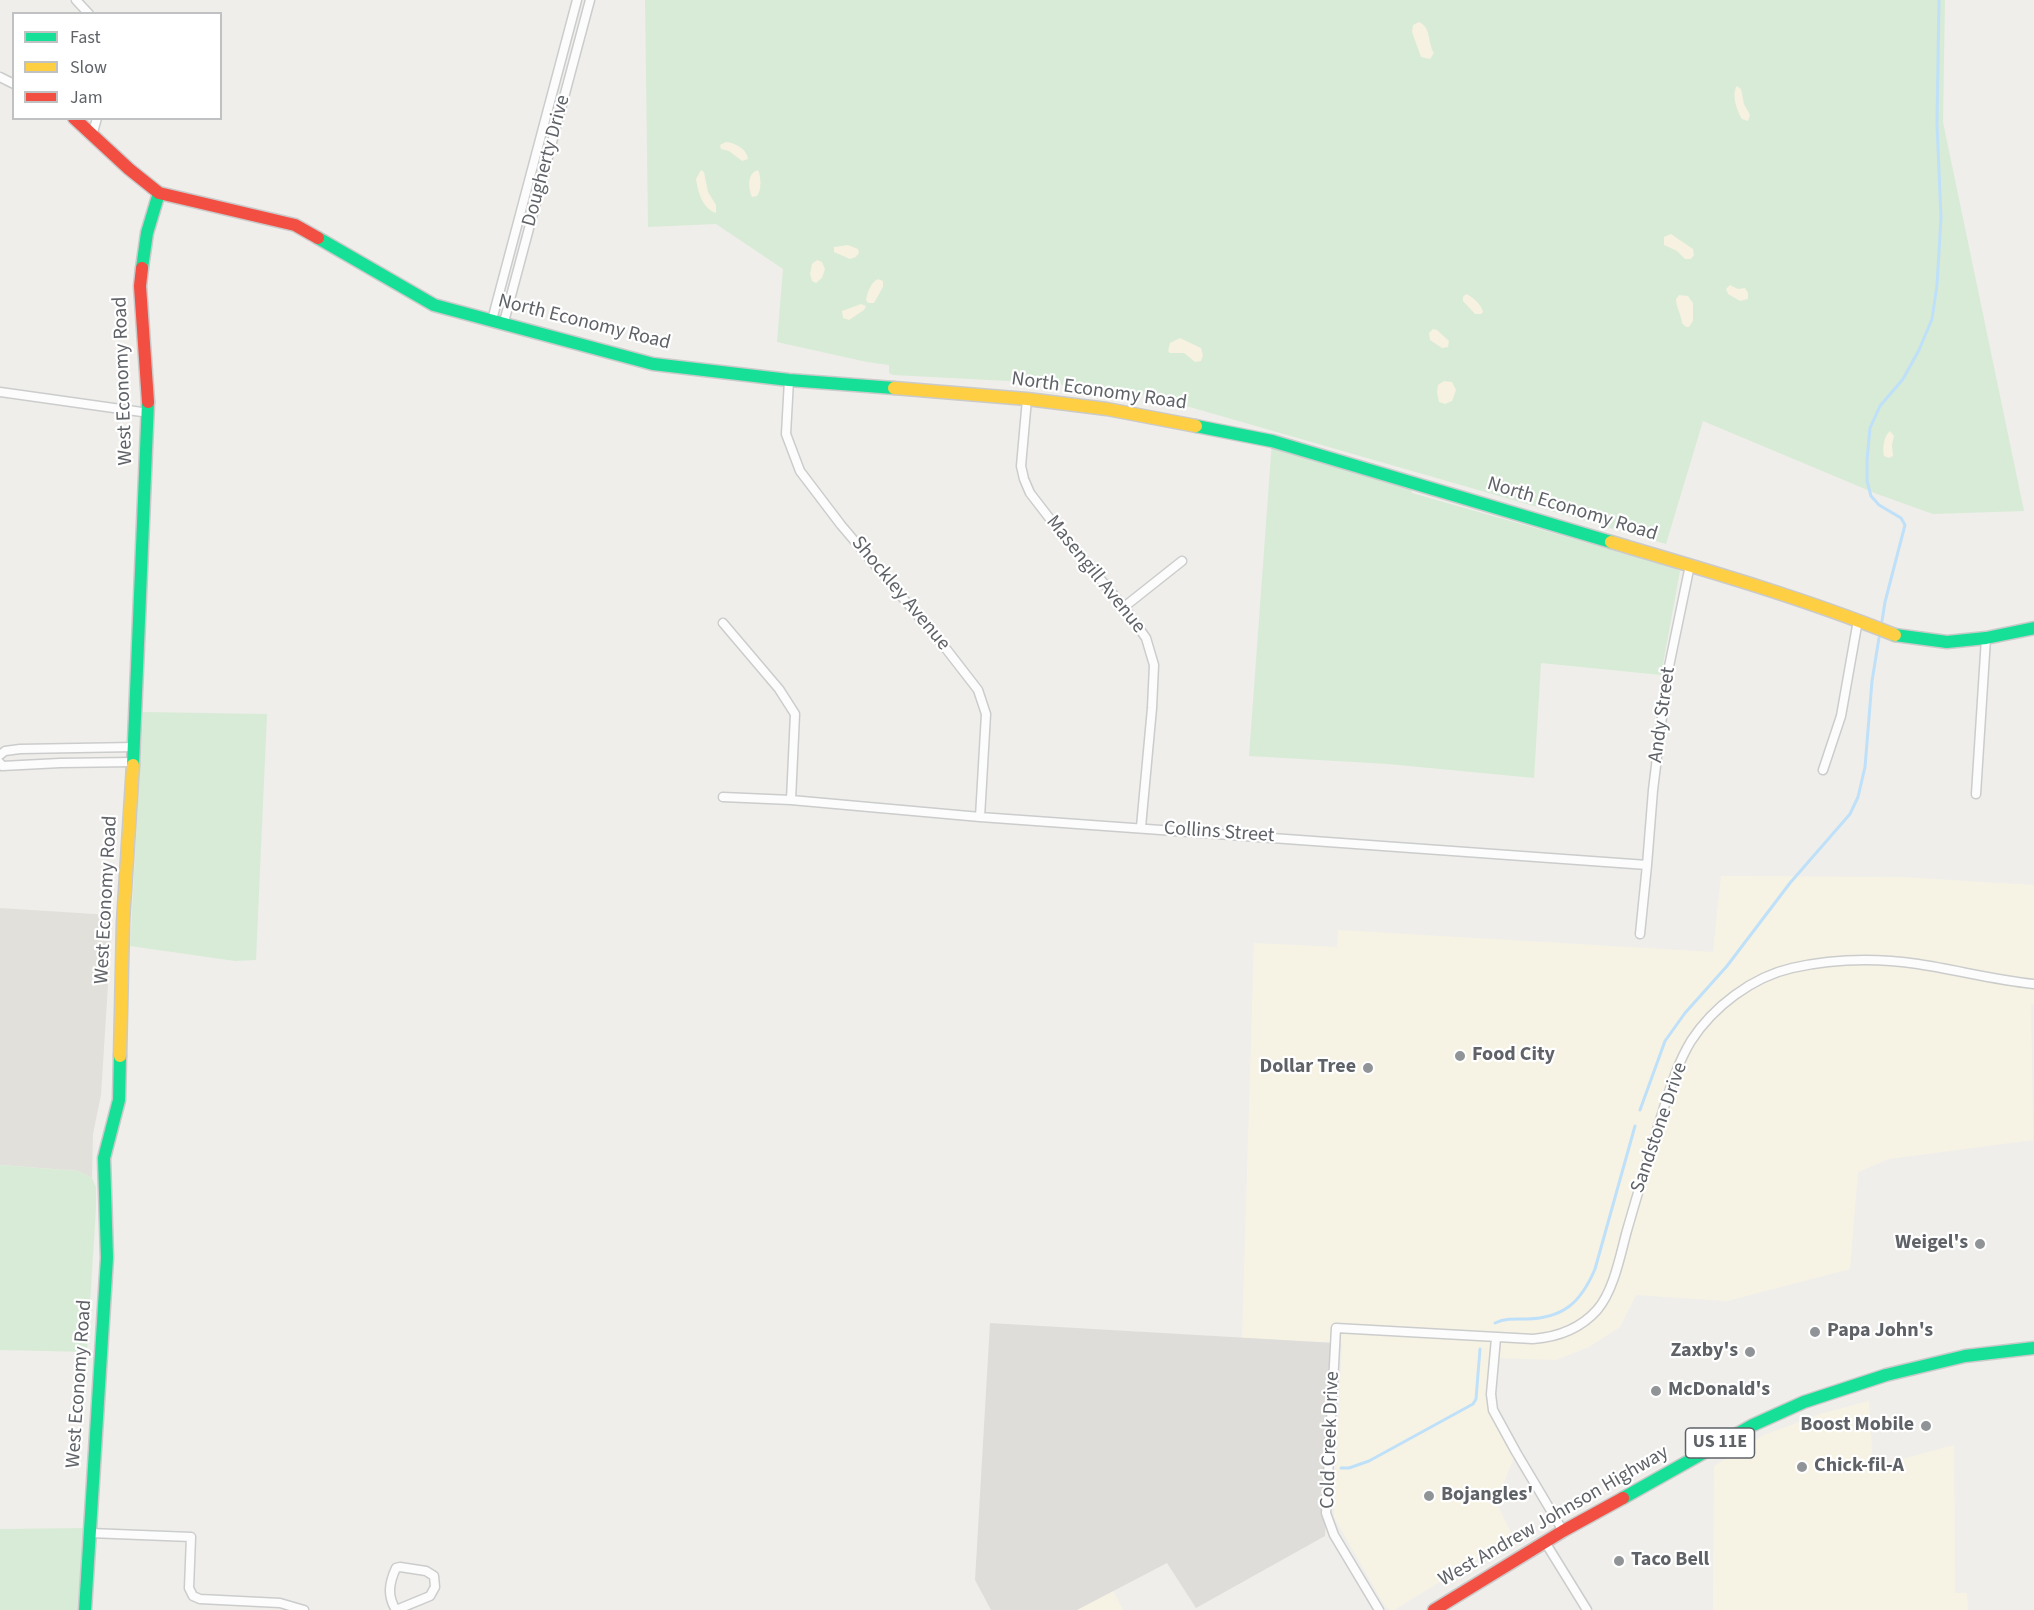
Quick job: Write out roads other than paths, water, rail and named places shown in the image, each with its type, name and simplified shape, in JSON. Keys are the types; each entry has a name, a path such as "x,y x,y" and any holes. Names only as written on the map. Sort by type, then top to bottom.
{"street":[{"path":"76,0 87,12"},
{"name":"Dougherty Drive","path":"498,321 530,174 577,0"},
{"name":"Dougherty Drive","path":"498,321 543,177 590,0"},
{"path":"76,120 159,193"},
{"path":"92,136 96,120"},
{"path":"530,174 543,177"},
{"name":"North Economy Road","path":"159,193 294,225 434,305 654,364 789,380 1027,399 1107,408 1272,441 1690,565 1858,620 1900,637 1947,642 1986,638 2034,628"},
{"name":"West Economy Road","path":"85,1610 107,1258 104,1158 119,1100 123,922 135,747 148,413 140,286 147,232 159,193"},
{"name":"Shockley Avenue","path":"789,380 786,434 800,471 841,525 978,690 986,714 980,817"},
{"path":"0,392 148,413"},
{"name":"Masengill Avenue","path":"1027,399 1021,466 1030,492 1057,528 1124,607 1146,638 1154,665 1141,827"},
{"path":"1124,607 1182,561"},
{"name":"Andy Street","path":"1647,866 1653,790 1667,676 1690,565"},
{"path":"1823,770 1841,716 1858,620"},
{"path":"723,623 779,689 795,714 791,800"},
{"path":"1976,794 1986,638"},
{"path":"0,755 5,751 20,749 135,747"},
{"path":"0,764 2,766 134,762"},
{"name":"Collins Street","path":"723,797 791,800 980,817 1141,827 1647,866"},
{"path":"1640,934 1647,866"},
{"name":"Sandstone Drive","path":"1336,1328 1496,1338 1549,1338 1566,1333 1584,1321 1599,1308 1615,1274 1648,1158 1679,1067 1691,1042 1706,1022 1731,998 1761,979 1790,968 1827,962 1857,961 1918,964 2034,984"},
{"name":"Cold Creek Drive","path":"1336,1328 1326,1513 1334,1535 1379,1610"},
{"path":"1496,1338 1491,1394 1493,1410 1563,1531"},
{"name":"West Andrew Johnson Highway","path":"1434,1610 1563,1531 1753,1425 1804,1402 1886,1375 1965,1356 2034,1348"},
{"path":"90,1533 191,1536 189,1588 193,1596 200,1599 280,1603 304,1610"},
{"path":"1545,1542 1587,1610"},
{"path":"396,1568 414,1568 434,1576 435,1587 430,1596 396,1610 389,1591 391,1578 396,1568"}],"waterway":[{"path":"1882,621 1905,525 1901,518 1879,505 1871,496 1867,481 1867,460 1870,428 1880,406 1903,379 1932,319 1937,285 1941,218 1937,124 1939,0"},
{"path":"1640,1110 1665,1041 1685,1013 1727,966 1790,883 1850,814 1858,797 1865,767 1872,681 1879,638"},
{"path":"1495,1323 1551,1315 1570,1306 1584,1291 1595,1269 1635,1126"},
{"path":"1341,1468 1349,1468 1369,1461 1473,1404 1476,1399 1480,1349"}],"place":[{"name":"Food City","path":"1460,1056"},
{"name":"Dollar Tree","path":"1368,1068"},
{"name":"Weigel's","path":"1980,1244"},
{"name":"Papa John's","path":"1815,1332"},
{"name":"Zaxby's","path":"1750,1352"},
{"name":"McDonald's","path":"1656,1391"},
{"name":"Boost Mobile","path":"1926,1426"},
{"name":"Chick-fil-A","path":"1802,1467"},
{"name":"Bojangles'","path":"1429,1496"},
{"name":"Taco Bell","path":"1619,1561"}]}
